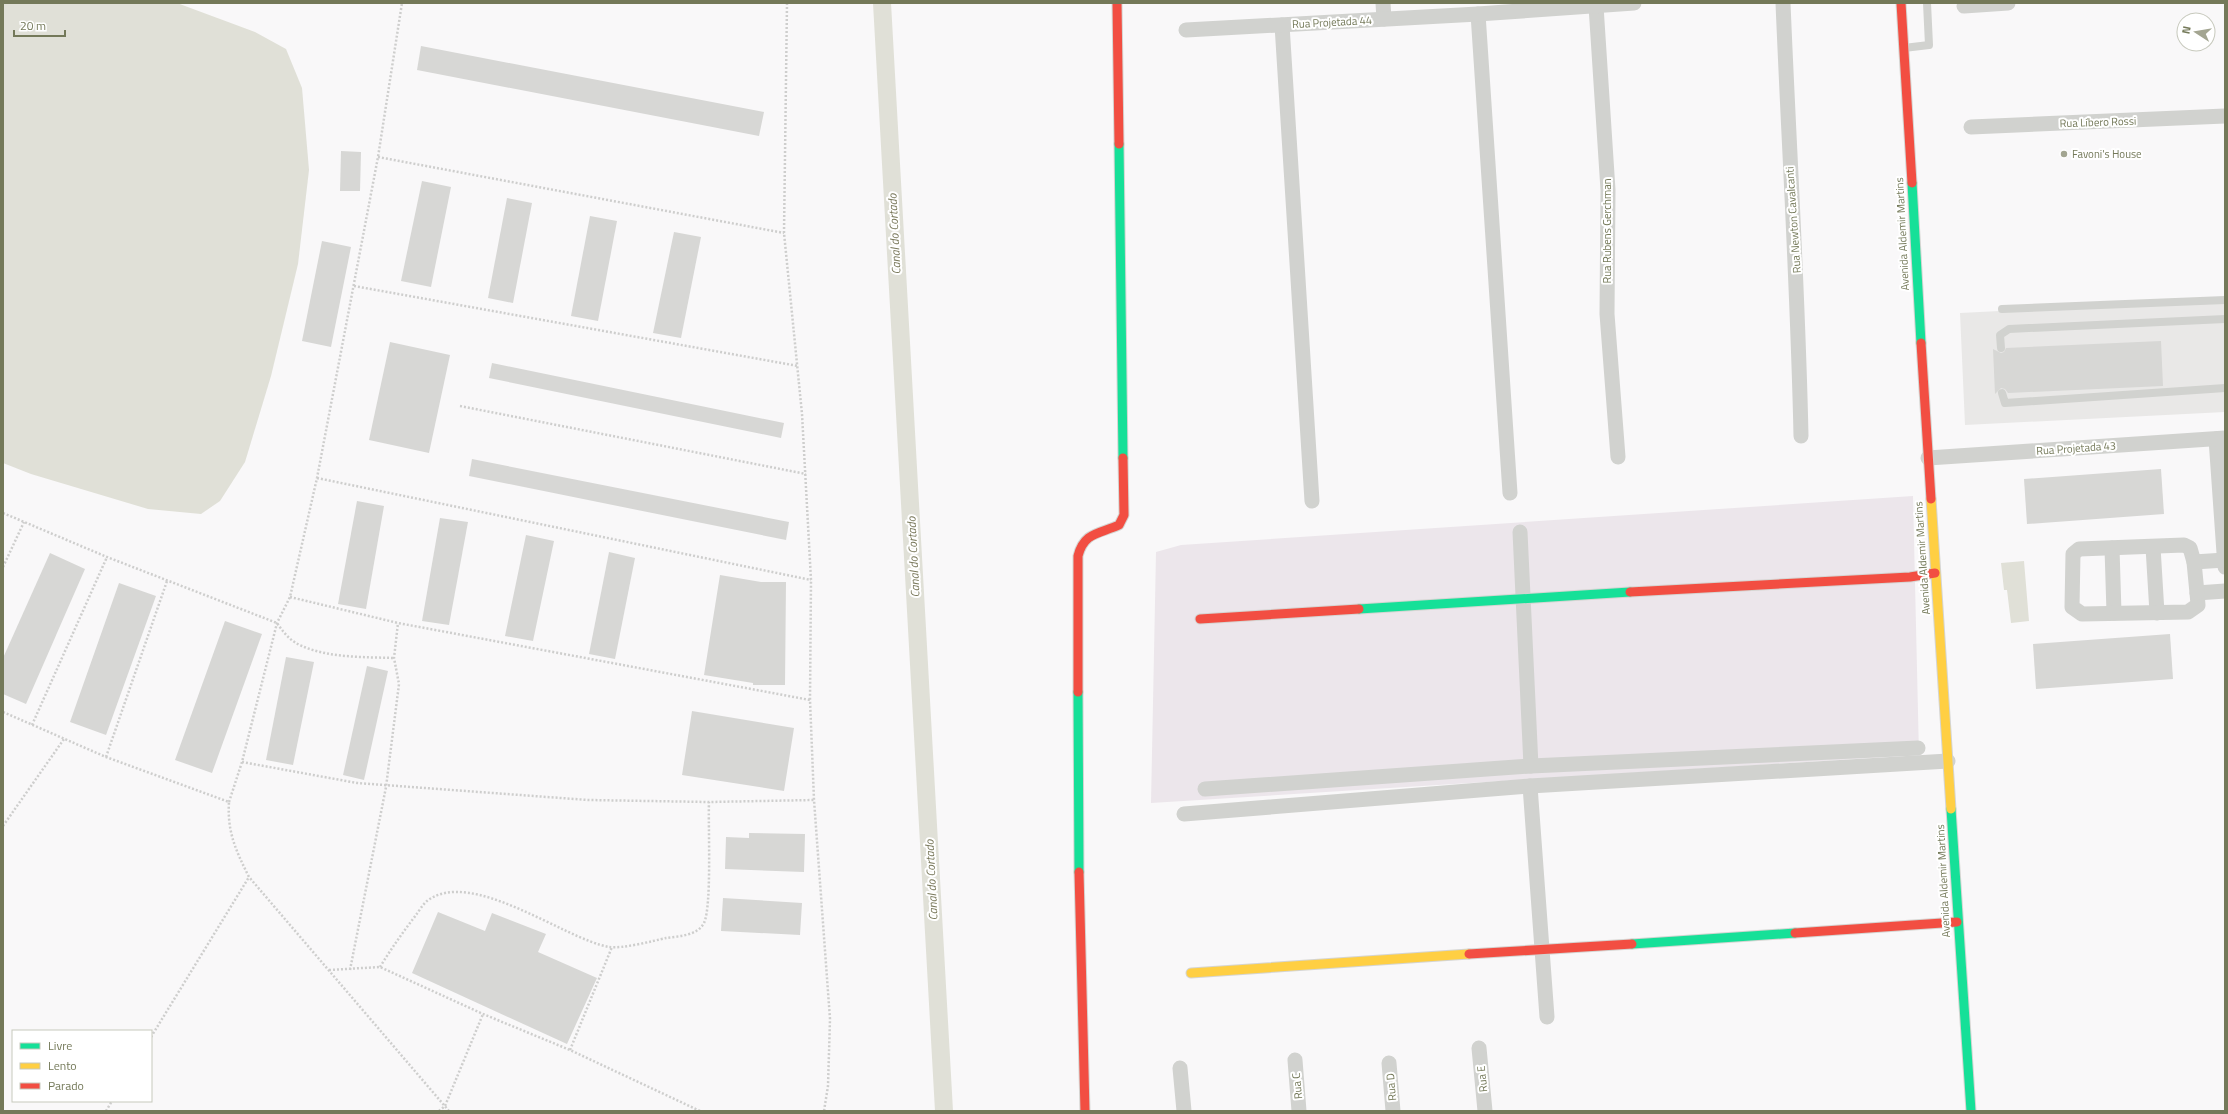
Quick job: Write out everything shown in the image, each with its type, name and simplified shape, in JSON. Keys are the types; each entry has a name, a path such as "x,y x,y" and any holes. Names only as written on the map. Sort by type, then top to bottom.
{"street":[{"path":"1085,1111 1079,940 1077,569 1078,552 1082,541 1092,534 1119,525 1124,515 1117,3"},
{"path":"1383,3 1384,19"},
{"name":"Rua Projetada 44","path":"1186,30 1478,14 1634,3"},
{"name":"Rua Newton Cavalcanti","path":"1783,3 1789,151 1798,310 1801,436"},
{"name":"Avenida Aldemir Martins","path":"1901,3 1957,922 1971,1111"},
{"path":"1964,6 2008,3"},
{"name":"Rua Rubens Gerchman","path":"1592,5 1608,190 1607,314 1618,456"},
{"path":"1478,14 1510,493"},
{"path":"1282,25 1312,501"},
{"name":"Rua Líbero Rossi","path":"1971,127 2225,116"},
{"path":"2221,439 2225,567"},
{"name":"Rua Projetada 43","path":"1928,458 2221,439"},
{"path":"1520,532 1531,766"},
{"path":"2184,545 2190,548 2194,562 2198,605 2193,610 2188,612 2082,614 2072,607 2073,554 2080,550 2153,546 2184,545"},
{"path":"2153,546 2157,613"},
{"path":"2112,548 2114,613"},
{"path":"2194,562 2224,560"},
{"path":"1200,619 1524,598 1910,577 1935,573"},
{"path":"2197,592 2225,591"},
{"path":"1205,789 1531,766 1918,748"},
{"path":"1184,814 1530,786 1948,761"},
{"path":"1530,786 1547,1017"},
{"path":"1191,973 1543,948 1957,922"},
{"name":"Rua E","path":"1479,1048 1486,1111"},
{"name":"Rua C","path":"1295,1060 1299,1111"},
{"name":"Rua D","path":"1389,1063 1393,1111"},
{"path":"1180,1068 1184,1111"}],"lane":[{"path":"1903,48 1929,45 1928,3"},
{"path":"2002,309 2225,300"},
{"path":"2001,348 2000,335 2009,329 2225,319"},
{"path":"2002,393 2005,403 2225,388"}],"path":[{"path":"402,3 378,157 317,478 290,597 277,623 242,762 229,802 228,821 240,859 248,878 449,1111"},
{"path":"787,3 784,233 798,366 806,474 811,580 810,700 814,800 830,1019 828,1086 824,1111"},
{"path":"378,157 784,233"},
{"path":"354,286 798,366"},
{"path":"460,406 806,474"},
{"path":"317,478 811,580"},
{"path":"3,513 107,557 277,623 286,635 301,646 320,652 394,658"},
{"path":"3,568 24,522"},
{"path":"32,725 107,557"},
{"path":"106,757 167,581"},
{"path":"290,597 398,624 810,700"},
{"path":"350,970 386,786 399,684 394,658 398,624"},
{"path":"3,712 106,757 229,802"},
{"path":"3,826 64,739"},
{"path":"242,762 357,783 588,800 709,802 814,800"},
{"path":"380,967 398,938 428,901 444,894 461,893 488,896 517,907 594,944 612,947 684,936 697,931 704,922 707,901 709,802"},
{"path":"152,1035 248,878"},
{"path":"570,1050 612,947"},
{"path":"328,970 350,970 380,967 483,1014 570,1050 700,1111"},
{"path":"439,1111 444,1106 483,1014"},
{"path":"106,1111 111,1102"}],"shaded area":[{"path":"3,3 177,3 255,32 286,49 302,88 309,170 298,264 271,376 245,462 220,501 201,514 148,509 31,474 3,463"},
{"path":"2225,300 2225,412 1965,425 1960,313"},
{"path":"1913,496 1919,755 1151,803 1156,552 1181,545"},
{"path":"2024,561 2029,621 2011,623 2007,590 2004,590 2001,563"}],"building":[{"path":"421,46 764,112 759,136 417,70"},
{"path":"341,151 361,152 360,191 340,191"},
{"path":"422,181 451,187 431,287 401,281"},
{"path":"507,198 532,203 513,303 488,298"},
{"path":"590,216 617,221 598,321 571,316"},
{"path":"674,232 701,237 681,338 653,333"},
{"path":"322,241 351,247 331,347 302,341"},
{"path":"2161,341 2163,386 2008,393 2005,389 2001,388 1995,394 1993,349 2001,353 2004,352 2006,348"},
{"path":"390,342 450,355 429,453 369,440"},
{"path":"492,363 784,423 781,438 489,378"},
{"path":"472,459 789,522 786,540 469,476"},
{"path":"2161,469 2164,514 2027,524 2024,479"},
{"path":"357,501 384,506 366,609 338,604"},
{"path":"440,518 468,522 449,625 422,621"},
{"path":"526,535 554,541 533,641 505,636"},
{"path":"609,552 635,558 615,659 589,654"},
{"path":"50,553 85,569 26,704 3,694 3,658"},
{"path":"720,575 761,582 786,582 785,685 753,685 753,683 704,675"},
{"path":"119,583 156,596 106,735 70,722"},
{"path":"225,621 262,634 212,773 175,760"},
{"path":"2170,634 2173,679 2036,689 2033,644"},
{"path":"286,657 314,662 293,765 266,760"},
{"path":"367,666 388,671 364,780 343,775"},
{"path":"692,711 794,728 784,791 682,775"},
{"path":"749,833 805,834 804,872 725,869 726,837 749,838"},
{"path":"723,898 802,903 800,935 721,931"},
{"path":"438,912 485,931 492,913 546,934 538,952 597,978 567,1044 412,973"}],"waterway":[{"name":"Canal do Cortado","path":"882,3 944,1111"}],"traffic: fast":[{"path":"1119,144 1123,458"},
{"path":"1912,183 1921,343"},
{"path":"1359,609 1630,592"},
{"path":"1078,692 1079,872"},
{"path":"1951,809 1971,1111"},
{"path":"1632,944 1795,933"}],"traffic: slow":[{"path":"1931,499 1951,809"},
{"path":"1191,973 1469,954"}],"traffic: jam":[{"path":"1117,3 1119,144"},
{"path":"1901,3 1912,183"},
{"path":"1921,343 1931,499"},
{"path":"1078,692 1078,556 1084,542 1088,538 1099,532 1119,525 1124,515 1123,458"},
{"path":"1630,592 1910,577 1935,573"},
{"path":"1200,619 1359,609"},
{"path":"1079,872 1085,1111"},
{"path":"1795,933 1957,922"},
{"path":"1469,954 1632,944"}],"place":[{"name":"Favoni's House","path":"2064,154"}]}
